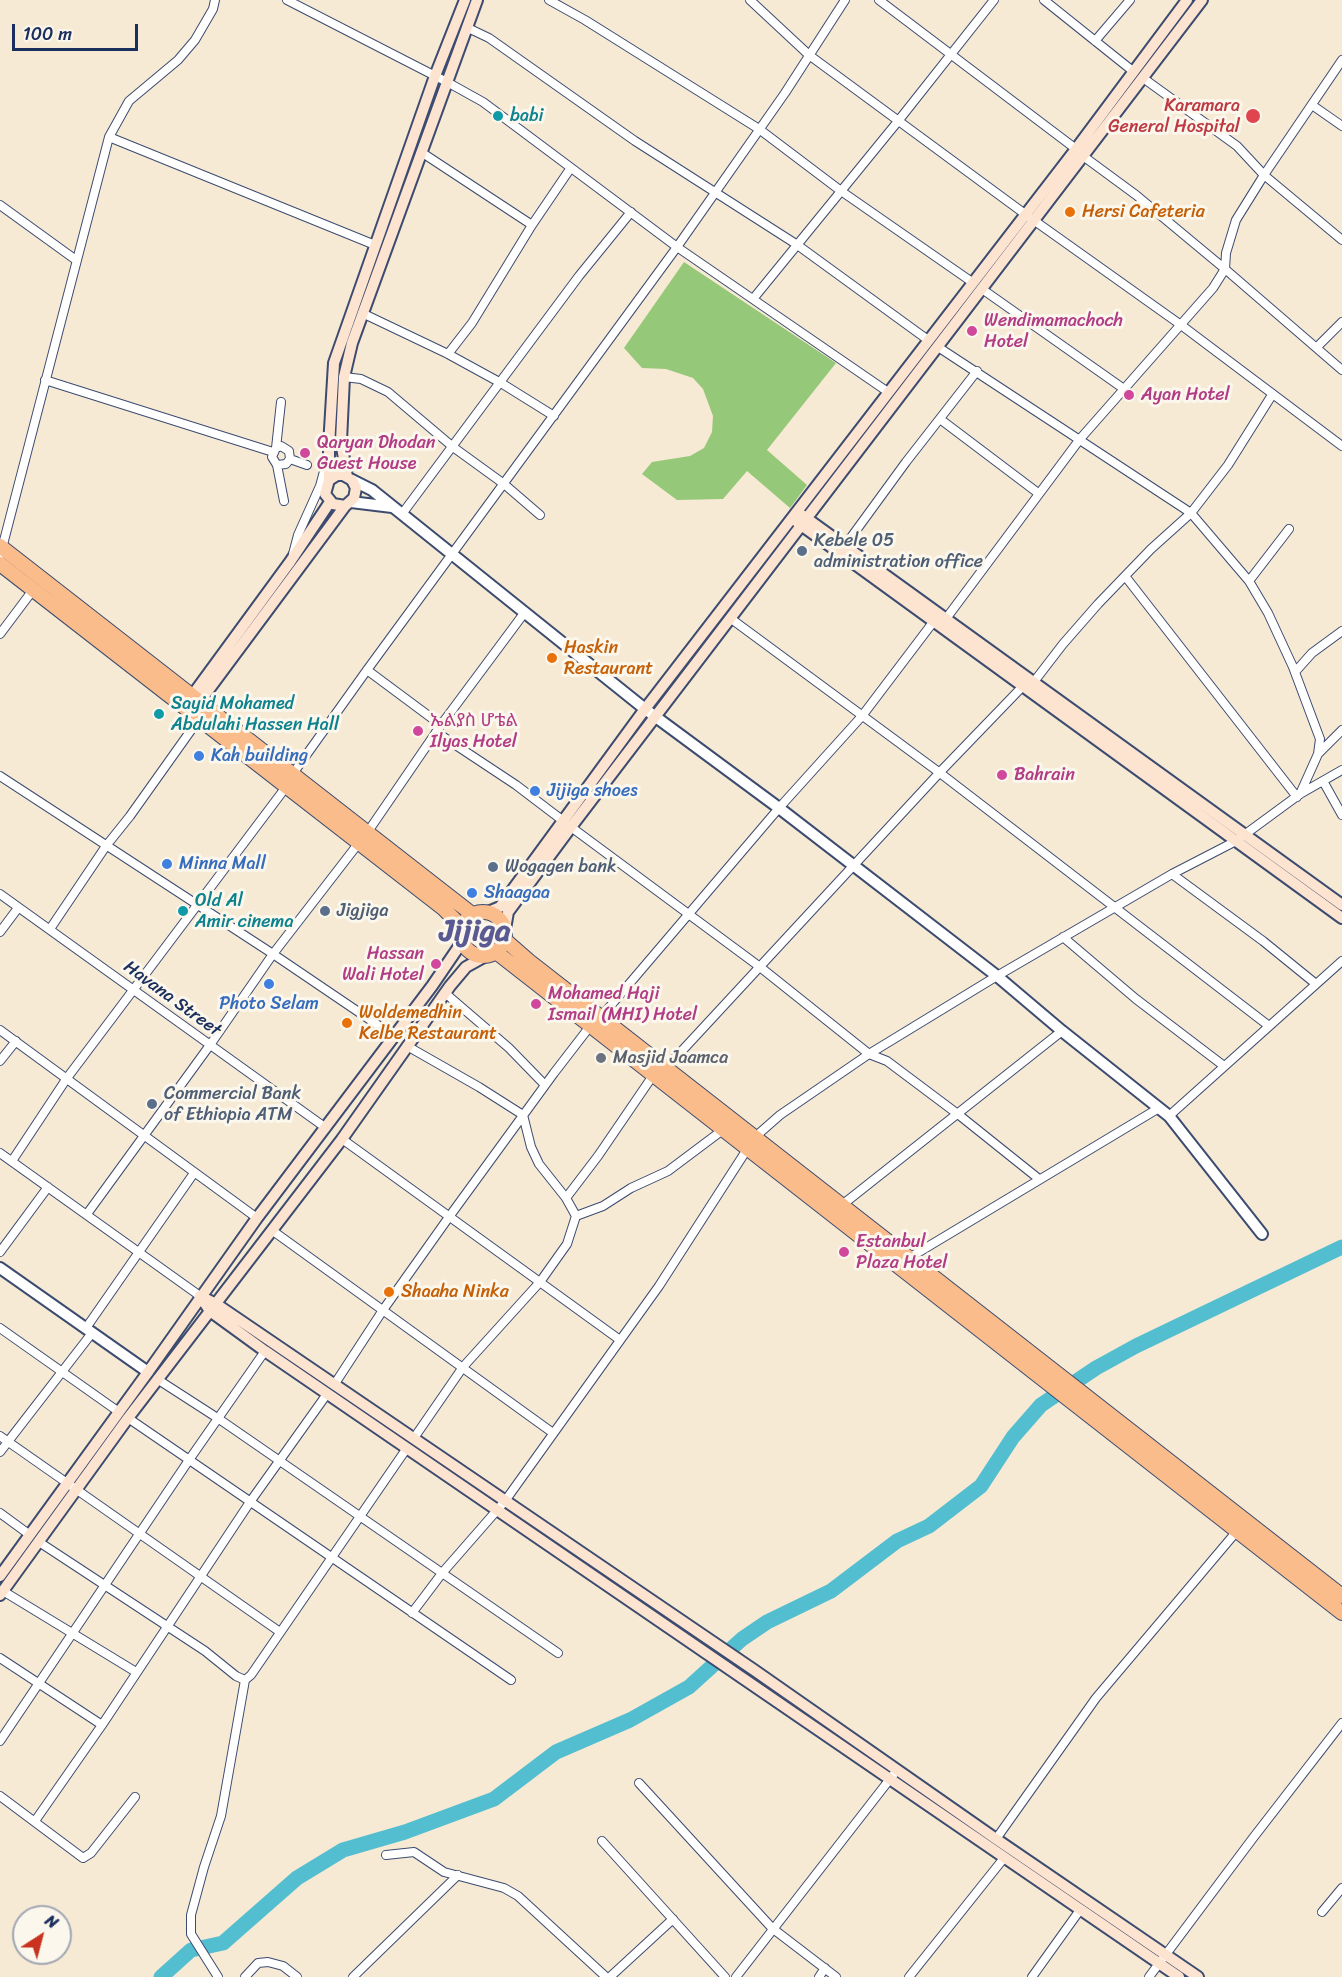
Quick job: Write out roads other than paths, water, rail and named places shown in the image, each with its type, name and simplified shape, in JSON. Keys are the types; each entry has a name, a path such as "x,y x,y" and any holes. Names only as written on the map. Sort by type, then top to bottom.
{"highway":[{"path":"1,550 193,708"},
{"path":"0,564 363,839 461,926 462,942 472,954 490,954 596,1021 1032,1362 1342,1596"},
{"path":"363,839 472,914"},
{"path":"461,926 472,914 488,912 500,920 505,934 596,1021"},
{"path":"490,954 505,934"},
{"path":"660,1071 724,1129 752,1143 842,1205 909,1258 1032,1362"},
{"path":"1084,1402 1237,1531 1342,1613"}],"main road":[{"path":"329,480 328,457 334,363 435,76 465,0"},
{"path":"193,708 354,498 356,488 350,478 341,441 344,377 352,343 477,0"},
{"path":"1139,75 1187,0"},
{"path":"488,912 500,907 655,717 730,618 888,392 972,282 1030,217 1200,0"},
{"path":"505,934 508,912 645,709 938,347 982,289 1030,217"},
{"path":"348,504 337,506 330,502 325,494 329,480 338,475 350,478"},
{"path":"193,708 330,502"},
{"path":"799,518 844,547 939,620"},
{"path":"799,518 1240,838 1342,918"},
{"path":"1240,838 1342,905"},
{"path":"153,1376 200,1296 462,942"},
{"path":"1,1593 35,1538 123,1415 153,1376 213,1308 273,1231 342,1139 445,993 466,967 490,954"},
{"path":"200,1296 266,1352 414,1438 501,1505 683,1636 1080,1910 1198,1977"},
{"path":"213,1308 331,1389 407,1448 501,1505 690,1626 754,1670 1163,1959 1179,1977"},
{"path":"0,1575 35,1538"}],"street":[{"path":"1,550 109,137 129,101 178,60 195,40 213,9 215,0"},
{"path":"287,0 483,102 677,247 888,392"},
{"path":"549,0 585,20 759,129 841,191 972,282"},
{"path":"750,0 809,55 1181,325 1342,446"},
{"path":"12,1161 67,1077 289,781 366,670 677,247 845,0"},
{"path":"879,0 1136,195 1342,370"},
{"path":"753,299 994,0"},
{"path":"1044,0 1139,75 1237,146 1264,175 1342,240"},
{"path":"1095,41 1130,0"},
{"path":"468,28 489,38 590,110 796,244 928,340"},
{"path":"35,1821 279,1460 331,1389 383,1310 545,1085 596,1021 779,808 862,716 1080,439 1213,288 1225,269 1226,253 1236,220 1342,60"},
{"path":"1312,105 1342,126"},
{"path":"109,137 375,246"},
{"path":"421,152 532,225"},
{"path":"448,354 472,322 570,169"},
{"path":"0,205 76,260"},
{"path":"402,514 579,276 631,212"},
{"path":"982,289 1124,388"},
{"path":"362,313 448,354 554,416"},
{"path":"1317,347 1342,322"},
{"path":"938,347 1191,513 1249,581 1268,613 1295,672 1320,739 1318,754 1299,795"},
{"path":"844,547 977,371"},
{"path":"344,377 361,379 388,392 453,447 504,484 540,515"},
{"path":"45,380 274,450 285,447 289,451 290,459 286,464 277,465"},
{"path":"566,1198 660,1071 940,773 1028,684 1125,576 1191,513 1228,465 1272,395"},
{"path":"281,402 272,456 277,465 284,501"},
{"path":"940,418 1038,493"},
{"path":"290,562 298,535 320,486 328,457"},
{"path":"290,459 307,465"},
{"path":"350,478 372,490 655,717 779,808 997,976 1062,1031 1160,1108 1169,1116 1262,1234"},
{"path":"348,504 392,507"},
{"path":"1249,581 1289,529"},
{"path":"1125,576 1299,795"},
{"path":"0,634 33,590"},
{"path":"87,1214 273,954 363,839 436,732 525,612"},
{"path":"730,618 940,773 1269,1026"},
{"path":"1295,672 1312,653 1342,631"},
{"path":"366,670 441,725"},
{"path":"50,929 106,846 130,816 193,708"},
{"path":"1318,754 1342,730"},
{"path":"436,732 516,785 760,967 869,1054 888,1061 1040,1179"},
{"path":"412,1613 443,1572 501,1505 659,1286 752,1143 780,1114 869,1054 997,976 1172,874 1240,838 1299,795 1342,770"},
{"path":"0,776 394,1036"},
{"path":"1323,781 1342,815"},
{"path":"1172,874 1263,940 1316,984"},
{"name":"Havana Street","path":"0,894 326,1128"},
{"path":"0,932 18,908"},
{"path":"1063,937 1136,999 1224,1066"},
{"path":"1169,1116 1342,961"},
{"path":"445,993 509,1048 545,1085"},
{"path":"0,1030 257,1218"},
{"path":"842,1205 959,1115 1062,1031"},
{"path":"0,1061 16,1041"},
{"path":"407,1046 479,1087 523,1116 531,1147 539,1164 566,1198 576,1216 567,1244 540,1282 463,1367 414,1438"},
{"path":"909,1258 1160,1108"},
{"path":"576,1216 603,1206 630,1188 668,1171 724,1129"},
{"path":"342,1139 620,1340"},
{"path":"0,1153 200,1296"},
{"path":"0,1452 4,1439 61,1371 194,1173"},
{"path":"0,1252 48,1187"},
{"path":"273,1231 553,1432"},
{"path":"0,1268 153,1376 443,1572 558,1653"},
{"path":"0,1328 123,1415 511,1680"},
{"path":"0,1741 189,1460 266,1352"},
{"path":"4,1439 280,1632"},
{"path":"218,1977 191,1934 194,1905 221,1816 227,1788 245,1680 251,1675 407,1448"},
{"path":"0,1513 245,1680"},
{"path":"996,1839 1096,1698 1237,1531"},
{"path":"1,1593 136,1672"},
{"path":"0,1658 102,1725"},
{"path":"1149,1977 1342,1723"},
{"path":"736,1977 897,1770"},
{"path":"639,1783 772,1928 836,1977"},
{"path":"0,1796 84,1857 91,1853 135,1797"},
{"path":"602,1841 725,1977"},
{"path":"386,1855 414,1852 444,1872 504,1888 518,1896 608,1977 673,1919"},
{"path":"909,1977 1004,1858"},
{"path":"353,1977 458,1875"},
{"path":"1322,1912 1342,1888"},
{"path":"1032,1977 1080,1910"},
{"path":"245,1977 258,1963 268,1962 283,1966 297,1977"},
{"path":"819,1977 825,1968"}],"waterway":[{"path":"161,1977 191,1950 223,1943 297,1878 343,1850 405,1832 494,1799 556,1752 630,1720 689,1687 742,1639 767,1622 831,1591 897,1541 929,1526 981,1486 1013,1437 1041,1405 1096,1368 1136,1346 1342,1247"}],"place":[{"name":"babi","path":"498,116"},
{"name":"Karamara General Hospital","path":"1253,116"},
{"name":"Hersi Cafeteria","path":"1070,212"},
{"name":"Wendimamachoch Hotel","path":"972,331"},
{"name":"Ayan Hotel","path":"1129,395"},
{"name":"Qaryan Dhodan Guest House","path":"305,453"},
{"name":"Kebele 05 administration office","path":"802,551"},
{"name":"Haskin Restaurant","path":"552,658"},
{"name":"Sayid Mohamed Abdulahi Hassen Hall","path":"159,714"},
{"name":"ኤልያስ ሆቴል Ilyas Hotel","path":"418,731"},
{"name":"Kah building","path":"199,756"},
{"name":"Bahrain","path":"1002,775"},
{"name":"Jijiga shoes","path":"535,791"},
{"name":"Minna Mall","path":"167,864"},
{"name":"Wogagen bank","path":"493,867"},
{"name":"Shaagaa","path":"472,893"},
{"name":"Old Al Amir cinema","path":"183,911"},
{"name":"Jigjiga","path":"325,911"},
{"name":"Hassan Wali Hotel","path":"436,964"},
{"name":"Photo Selam","path":"269,984"},
{"name":"Mohamed Haji Ismail (MHI) Hotel","path":"536,1004"},
{"name":"Woldemedhin Kelbe Restaurant","path":"347,1023"},
{"name":"Masjid Jaamca","path":"601,1058"},
{"name":"Commercial Bank of Ethiopia ATM","path":"152,1104"},
{"name":"Estanbul Plaza Hotel","path":"844,1252"},
{"name":"Shaaha Ninka","path":"389,1292"}],"district":[{"name":"Jijiga","path":"475,932"}]}
